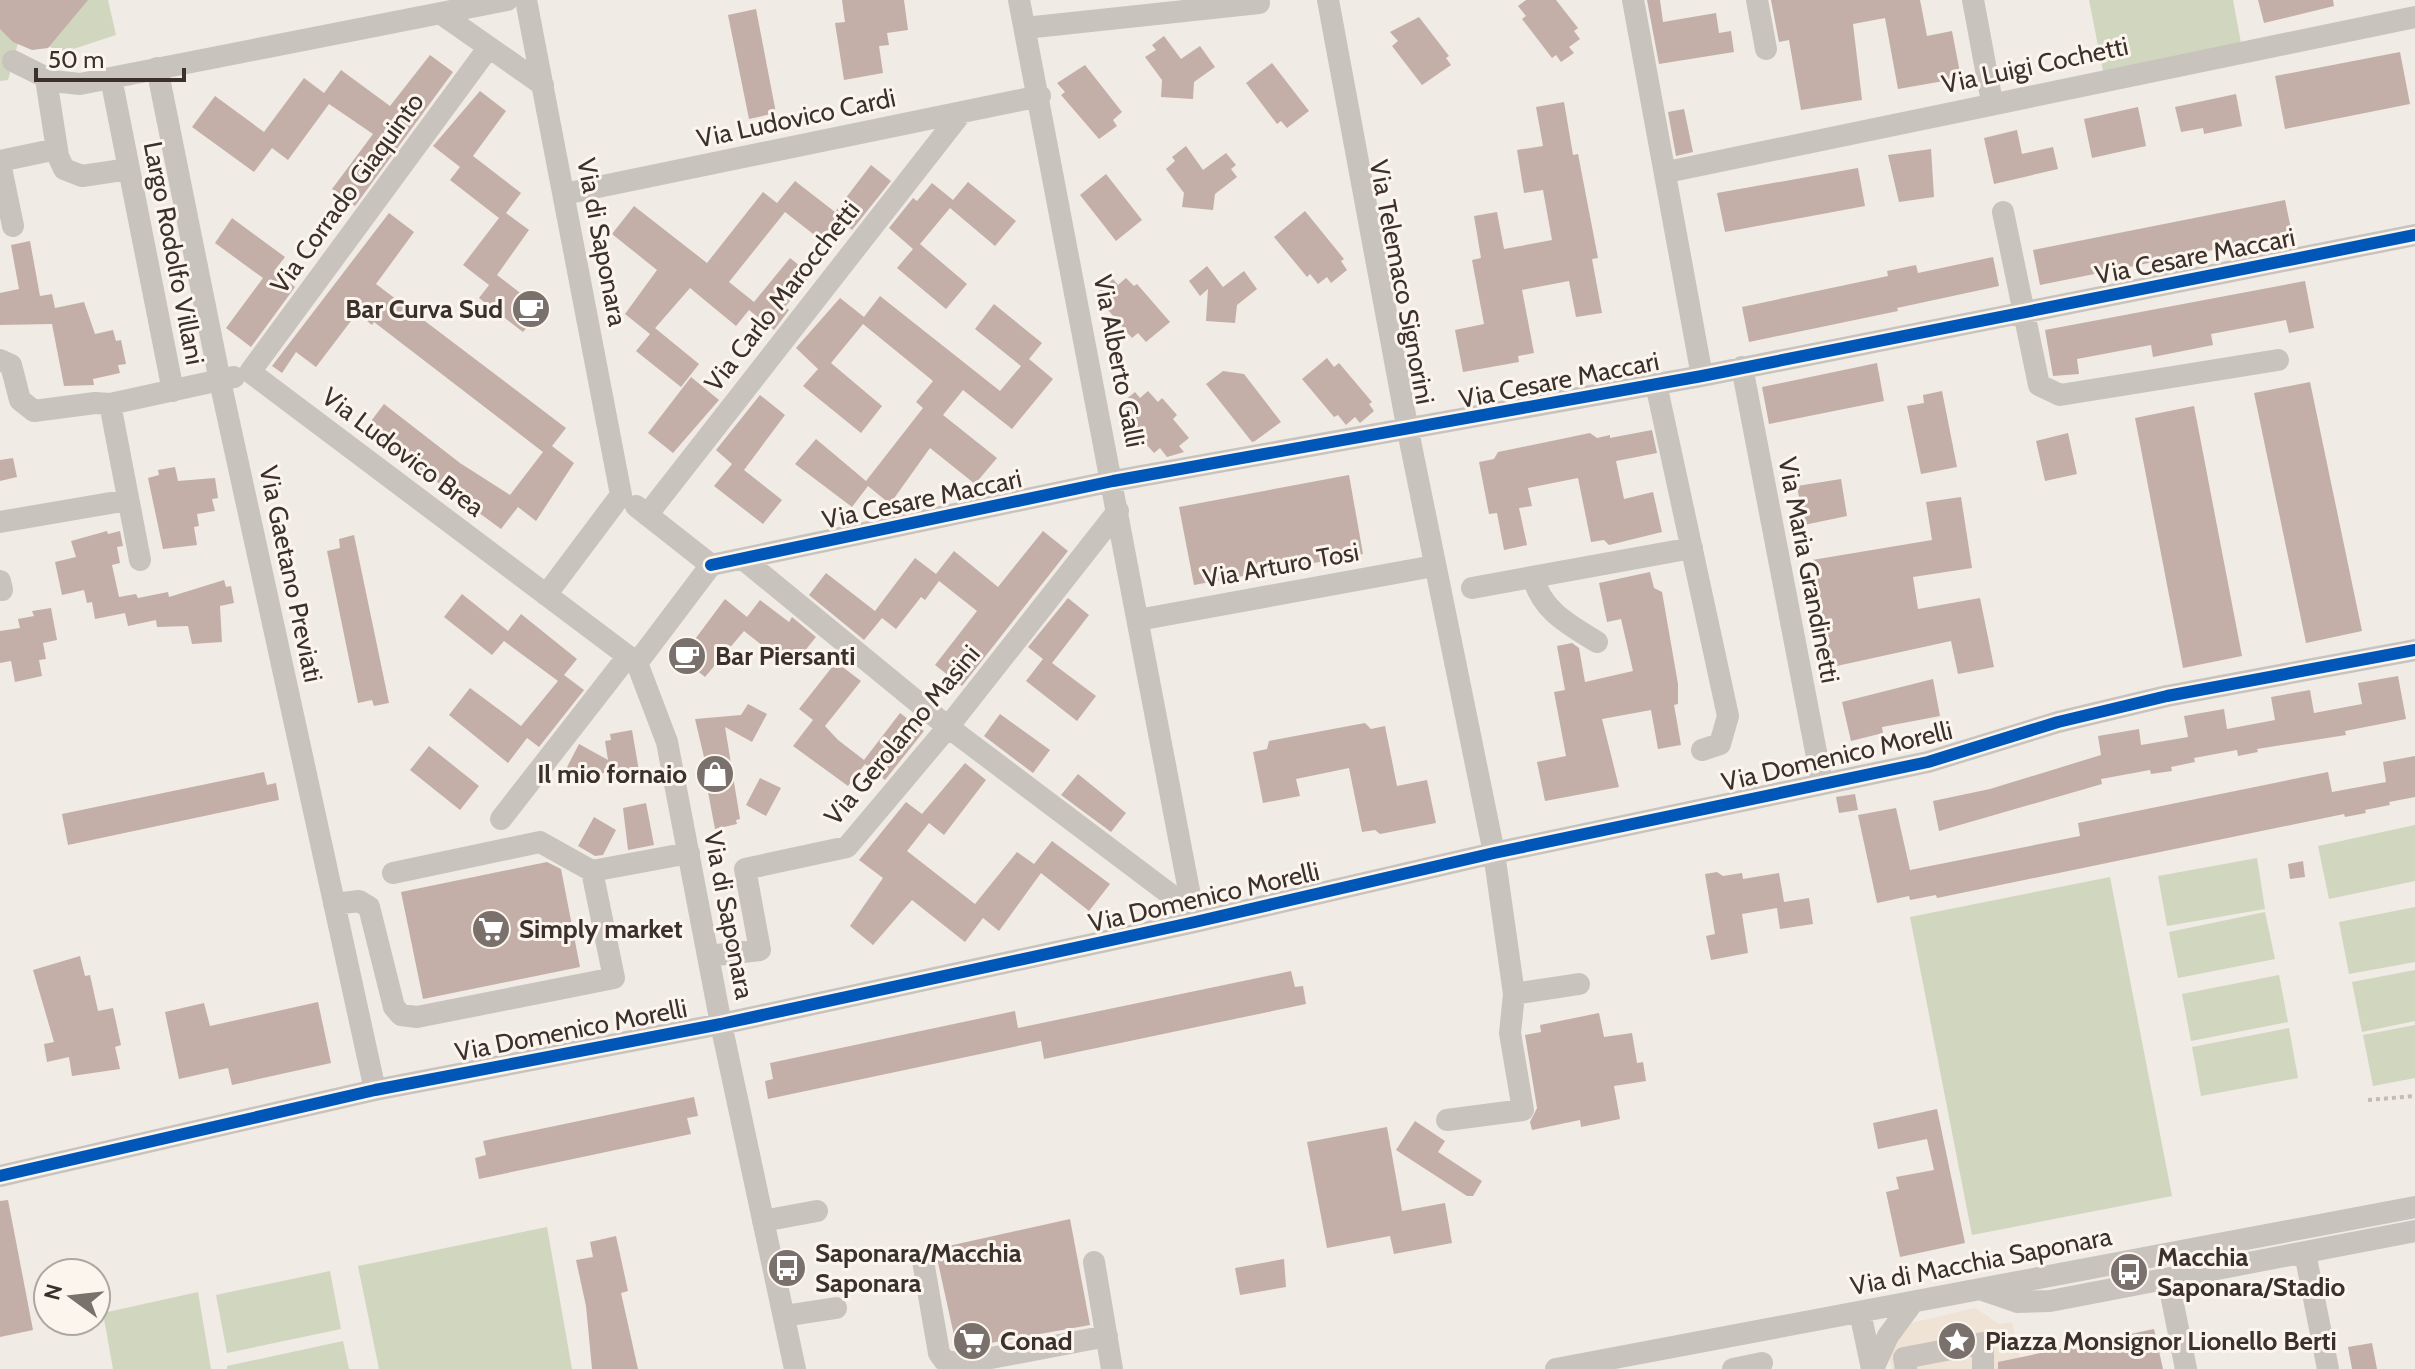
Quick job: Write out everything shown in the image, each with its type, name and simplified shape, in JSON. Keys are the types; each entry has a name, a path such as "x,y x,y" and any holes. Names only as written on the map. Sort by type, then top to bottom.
{"street":[{"path":"13,61 46,79 70,84 507,0"},
{"name":"Via di Saponara","path":"526,0 621,495"},
{"name":"Via Alberto Galli","path":"1019,0 1040,96 1193,916"},
{"name":"Via Telemaco Signorini","path":"1328,0 1434,566 1494,853 1514,994 1510,1033 1523,1110 1447,1120"},
{"path":"1633,0 1702,376"},
{"path":"1757,0 1766,49"},
{"path":"1973,0 1992,102"},
{"path":"1025,28 1136,8 1259,3"},
{"path":"440,13 543,85"},
{"name":"Via Luigi Cochetti","path":"1667,172 1992,102 2415,17"},
{"name":"Via Corrado Giaquinto","path":"250,372 489,47"},
{"name":"Via Gaetano Previati","path":"157,68 220,381 375,1090"},
{"name":"Largo Rodolfo Villani","path":"111,78 173,391 220,381"},
{"path":"46,79 57,149 64,169 75,175 129,169"},
{"name":"Via Ludovico Cardi","path":"564,194 1040,96"},
{"name":"Via Carlo Marocchetti","path":"647,515 962,112"},
{"path":"13,226 0,162 57,149"},
{"path":"2003,212 2039,385 2060,395 2278,360"},
{"name":"Via Cesare Maccari","path":"711,565 1113,481 1408,431 1702,376 2415,235"},
{"path":"0,360 13,369 20,400 28,409 41,411 95,403 110,404 173,391"},
{"name":"Via Maria Grandinetti","path":"1742,367 1822,783"},
{"path":"220,381 250,372"},
{"name":"Via Ludovico Brea","path":"250,372 632,660"},
{"path":"1656,384 1728,716 1720,744 1702,750"},
{"path":"110,404 140,560"},
{"path":"501,819 711,565 621,495 546,595"},
{"path":"0,522 128,500"},
{"name":"Via Gerolamo Masini","path":"708,956 760,950 745,869 847,847 948,727 1118,511"},
{"path":"1472,588 1692,548"},
{"path":"743,559 948,727 1193,916"},
{"name":"Via Arturo Tosi","path":"1138,620 1434,566"},
{"path":"1533,577 1536,590 1554,615 1597,642"},
{"name":"Via Domenico Morelli","path":"0,1176 375,1090 721,1024 1193,916 1928,762 2058,722 2167,696 2415,650"},
{"name":"Via di Saponara","path":"632,660 664,731 721,1024 795,1369"},
{"path":"393,873 540,842 592,871 689,853"},
{"path":"334,904 359,901 369,907 391,1002 401,1015 417,1017 614,978 592,871"},
{"path":"1514,994 1579,984"},
{"name":"Via di Macchia Saponara","path":"1556,1369 2415,1207"},
{"path":"763,1221 817,1211"},
{"path":"1982,1289 2010,1301 2038,1303 2415,1231"},
{"path":"2305,1253 2328,1369"},
{"path":"923,1261 939,1353 944,1360 959,1364 1107,1336"},
{"path":"1094,1262 1112,1369"},
{"path":"2168,1279 2186,1369"},
{"path":"1873,1369 1893,1328 1913,1302"},
{"path":"784,1316 836,1308"},
{"path":"1860,1312 1873,1369"},
{"path":"1906,1369 1904,1358 1983,1343 1983,1369"},
{"path":"1733,1369 1762,1363"}],"path":[{"path":"2368,1100 2415,1096"}],"green space":[{"path":"0,0 108,0 116,35 64,52 20,36 8,80 0,81"},
{"path":"2089,0 2233,0 2241,43 2103,71"},
{"path":"2415,825 2415,881 2329,899 2318,846"},
{"path":"2257,858 2265,909 2167,926 2158,876"},
{"path":"2110,877 2172,1196 1972,1235 1910,917"},
{"path":"2415,907 2415,962 2349,974 2339,922"},
{"path":"2265,912 2275,959 2178,978 2169,932"},
{"path":"2415,970 2415,1021 2362,1032 2352,982"},
{"path":"2279,975 2288,1022 2191,1041 2182,994"},
{"path":"2415,1025 2415,1078 2373,1086 2363,1035"},
{"path":"2289,1028 2298,1078 2201,1096 2192,1047"},
{"path":"547,1227 572,1369 379,1369 358,1266"},
{"path":"330,1271 341,1329 227,1353 216,1295"},
{"path":"198,1292 211,1369 113,1369 107,1337 112,1337 112,1311"},
{"path":"343,1341 349,1369 227,1369 227,1366"}],"shaded area":[{"name":"Piazza Monsignor Lionello Berti","path":"1975,1308 1999,1324 2012,1322 2022,1369 1892,1369 1889,1357 1907,1324"}],"building":[{"path":"0,0 88,0 48,48 32,50 13,42 0,29"},
{"path":"842,0 904,0 908,30 887,33 889,45 879,46 883,73 844,80 835,23 845,22"},
{"path":"1526,0 1556,0 1578,28 1574,31 1580,39 1569,47 1574,53 1561,62 1556,55 1552,58 1522,19 1526,16 1518,6"},
{"path":"1647,0 1660,0 1663,22 1716,13 1719,33 1731,31 1734,52 1659,64"},
{"path":"1771,0 1920,0 1927,36 1952,31 1961,78 1898,89 1885,18 1853,24 1862,100 1801,110 1789,40 1779,42"},
{"path":"2258,0 2333,0 2334,6 2264,23"},
{"path":"756,9 776,113 749,119 728,15"},
{"path":"1419,17 1449,56 1446,58 1451,65 1422,85 1392,46 1398,41 1390,32"},
{"path":"1164,36 1181,59 1200,46 1215,67 1194,82 1193,99 1161,97 1162,80 1145,57 1156,50 1152,45"},
{"path":"2400,52 2410,104 2285,129 2275,76"},
{"path":"430,55 453,72 355,206 332,189 373,134 329,104 288,160 272,148 254,172 192,127 215,96 264,132 304,78 324,93 341,70 390,106"},
{"path":"1272,63 1309,111 1287,128 1281,121 1277,124 1246,83"},
{"path":"1085,65 1122,112 1113,120 1117,126 1099,139 1061,95 1065,92 1057,83"},
{"path":"480,91 506,111 473,156 521,193 506,213 529,230 497,275 541,309 523,332 479,298 496,276 489,285 463,265 499,218 450,180 460,167 433,146"},
{"path":"2236,94 2242,126 2204,134 2203,128 2181,132 2175,107"},
{"path":"1564,102 1573,155 1578,154 1598,258 1592,259 1602,313 1576,317 1569,281 1522,290 1534,353 1518,356 1519,362 1463,372 1455,330 1484,324 1472,260 1481,258 1474,216 1497,212 1504,249 1552,240 1543,190 1524,193 1517,150 1543,146 1536,107"},
{"path":"2138,107 2146,146 2092,158 2084,119"},
{"path":"1684,109 1693,152 1676,156 1668,112"},
{"path":"2017,130 2022,154 2053,147 2058,169 1994,184 1984,138"},
{"path":"1186,146 1203,170 1226,153 1236,165 1231,169 1237,177 1215,194 1213,210 1182,207 1184,193 1166,169 1175,161 1172,157"},
{"path":"1931,149 1934,197 1899,202 1888,155"},
{"path":"871,165 891,181 852,230 843,222 826,244 785,212 729,282 754,302 790,258 811,275 785,307 789,310 774,330 749,310 736,326 690,288 650,334 625,314 657,270 612,234 634,206 707,263 763,192 777,203 795,181 835,212"},
{"path":"1858,168 1865,206 1725,232 1717,193"},
{"path":"1106,174 1142,220 1116,241 1080,195"},
{"path":"968,182 1016,221 995,246 950,208 920,244 967,284 946,309 897,268 913,249 889,228 913,198 917,201 932,183 953,200"},
{"path":"2285,200 2292,234 2040,285 2033,250"},
{"path":"1305,211 1344,259 1341,261 1347,270 1331,283 1327,277 1318,284 1310,274 1307,277 1274,237"},
{"path":"389,213 414,232 376,284 566,428 552,446 574,463 536,521 518,507 501,529 365,429 384,404 460,463 510,495 543,452 374,322 372,325 357,313 316,367 296,352 282,373 272,366"},
{"path":"232,218 285,257 274,271 295,287 251,347 226,328 263,278 215,243"},
{"path":"30,241 40,296 52,294 55,308 84,302 95,334 113,330 116,341 121,340 126,364 118,365 120,373 93,379 94,385 64,386 52,324 0,325 0,293 19,289 11,245"},
{"path":"1993,257 1999,286 1749,342 1742,307 1888,276 1887,271 1916,265 1918,273"},
{"path":"1207,266 1223,287 1244,271 1257,289 1237,305 1235,323 1206,321 1208,289 1200,296 1189,281"},
{"path":"1126,278 1134,286 1137,284 1170,322 1146,342 1138,333 1132,338 1102,303 1105,301 1098,292 1113,279 1118,285"},
{"path":"2305,281 2314,328 2289,333 2286,320 2211,334 2213,345 2153,357 2151,345 2077,359 2079,374 2053,376 2045,330"},
{"path":"880,296 1000,391 1021,366 975,329 994,304 1042,343 1029,359 1053,379 1012,429 963,390 943,415 997,458 975,484 930,448 890,504 868,486 852,507 795,464 816,439 866,481 923,408 916,402 933,381 863,324 831,363 882,406 861,433 803,386 818,369 796,348 840,298 864,317"},
{"path":"655,328 699,364 681,387 636,351"},
{"path":"1327,358 1334,367 1339,363 1372,402 1369,404 1374,411 1360,423 1355,417 1346,425 1338,415 1334,417 1302,379"},
{"path":"1877,363 1884,401 1769,424 1762,387"},
{"path":"1223,371 1244,374 1281,422 1252,442 1206,384"},
{"path":"691,377 719,400 673,453 648,433"},
{"path":"2310,382 2362,631 2306,643 2254,393"},
{"path":"1148,391 1158,402 1162,398 1177,415 1173,419 1189,438 1179,446 1184,452 1167,457 1160,448 1154,453 1123,418 1126,415 1118,406 1135,392 1140,398"},
{"path":"1942,391 1957,467 1921,474 1907,406 1924,403 1923,395"},
{"path":"760,395 785,415 744,470 782,500 763,524 714,486 732,464 716,450"},
{"path":"2194,406 2242,656 2183,668 2135,418"},
{"path":"1652,430 1657,453 1616,461 1624,499 1653,492 1662,532 1609,545 1604,540 1591,542 1578,478 1528,488 1532,506 1519,508 1527,545 1504,550 1497,513 1489,514 1479,462 1494,459 1498,452 1590,433 1597,438 1610,435 1610,438"},
{"path":"2068,433 2077,474 2045,481 2036,441"},
{"path":"13,458 17,477 0,481 0,460"},
{"path":"175,467 178,481 215,478 218,498 212,499 215,511 197,514 199,526 194,527 197,545 163,549 148,478 159,475 158,470"},
{"path":"1349,475 1363,554 1194,585 1179,507"},
{"path":"1841,479 1847,516 1804,525 1797,486"},
{"path":"1961,497 1972,568 1913,577 1918,609 1980,598 1994,667 1958,674 1951,641 1832,667 1812,560 1932,540 1926,502"},
{"path":"107,531 108,534 120,531 123,546 117,547 120,563 112,565 119,597 136,594 138,598 168,592 169,597 224,580 226,587 231,586 234,603 220,606 222,642 192,644 188,626 157,627 156,620 128,626 125,613 95,619 92,602 87,603 84,590 62,595 55,562 76,557 71,541"},
{"path":"1043,531 1068,551 962,686 935,665 977,611 939,581 925,600 921,597 896,629 882,618 864,640 809,595 826,573 875,611 915,558 936,574 954,551 998,587"},
{"path":"354,535 389,703 374,706 372,700 358,703 327,551 340,548 339,539"},
{"path":"1650,572 1654,588 1662,592 1678,684 1678,704 1674,705 1681,745 1658,749 1651,710 1602,719 1619,787 1545,801 1537,762 1566,756 1554,692 1565,690 1557,646 1572,643 1579,648 1585,682 1633,671 1621,619 1607,622 1599,583"},
{"path":"462,594 508,631 521,614 577,659 564,675 584,690 539,747 527,738 508,763 449,715 470,688 521,726 558,681 504,641 492,655 444,617"},
{"path":"1068,598 1089,615 1052,663 1096,696 1077,721 1026,681 1043,659 1028,647"},
{"path":"725,599 747,617 760,600 789,622 792,617 816,637 791,668 744,631 705,677 681,658"},
{"path":"51,608 57,640 43,643 46,659 39,660 42,676 15,682 11,661 0,663 0,631 20,628 18,619 34,616 32,611"},
{"path":"836,662 861,681 825,726 838,740 864,760 900,713 924,731 885,780 865,764 848,786 793,746 813,720 799,709"},
{"path":"2398,676 2406,719 2345,731 2346,735 2257,749 2258,752 2238,756 2237,750 2194,758 2195,762 2171,767 2172,771 2151,774 2150,770 2101,779 2102,784 1939,831 1933,801 1990,789 2101,755 2098,736 2139,729 2141,745 2188,737 2184,716 2224,709 2227,729 2275,720 2271,697 2310,690 2314,713 2362,704 2358,683"},
{"path":"1933,679 1940,716 1882,727 1883,733 1851,741 1842,702"},
{"path":"748,704 767,714 752,742 725,727 740,819 736,820 737,824 715,829 708,792 712,791 695,719 741,715"},
{"path":"1000,714 1050,750 1033,773 984,736"},
{"path":"1365,723 1371,729 1385,726 1397,786 1427,780 1436,823 1380,834 1375,830 1362,832 1349,768 1296,779 1300,796 1263,803 1253,752 1267,749 1269,741"},
{"path":"632,730 639,771 614,775 613,771 591,776 586,785 564,773 579,744 608,760 605,741 611,740 610,734"},
{"path":"429,746 479,786 460,810 410,770"},
{"path":"2415,756 2415,797 2389,802 2390,805 2365,810 2366,813 2345,817 2344,814 1937,898 1936,895 1910,900 1909,896 1877,903 1858,815 1896,808 1910,870 2080,836 2078,823 2328,772 2332,792 2386,782 2383,762"},
{"path":"965,763 986,780 944,835 929,823 907,851 975,904 1017,852 1034,864 1052,841 1110,884 1089,911 1041,873 999,931 983,918 965,942 912,900 873,945 850,926 883,878 859,860 906,802 922,814"},
{"path":"264,772 267,785 276,783 279,800 68,845 62,814"},
{"path":"1078,774 1126,813 1111,832 1061,795"},
{"path":"760,778 781,788 766,816 746,805"},
{"path":"1855,794 1858,810 1839,813 1836,797"},
{"path":"646,803 654,845 628,850 623,808"},
{"path":"594,817 616,830 603,855 595,856 578,846"},
{"path":"2303,861 2305,877 2290,879 2288,864"},
{"name":"Simply market","path":"547,862 561,869 580,967 423,999 401,892"},
{"path":"1717,872 1723,876 1742,873 1743,879 1779,873 1784,902 1809,898 1813,924 1780,929 1777,908 1742,914 1748,953 1711,960 1706,936 1715,934 1705,874"},
{"path":"80,956 85,976 90,975 98,1011 113,1008 121,1045 115,1047 120,1069 72,1076 69,1057 47,1062 44,1044 54,1042 33,970"},
{"path":"1291,971 1295,987 1303,986 1306,1004 1044,1059 1041,1041 768,1099 765,1081 773,1079 770,1063 1015,1011 1018,1028"},
{"path":"318,1002 331,1063 232,1085 228,1068 179,1079 165,1012 204,1003 210,1026"},
{"path":"1599,1013 1604,1037 1632,1033 1637,1063 1643,1062 1646,1081 1614,1086 1620,1119 1581,1127 1580,1120 1532,1130 1530,1122 1537,1108 1525,1035 1541,1032 1540,1025"},
{"path":"694,1097 698,1116 687,1118 691,1134 479,1179 475,1158 486,1155 483,1141"},
{"path":"1937,1109 1965,1243 1900,1257 1886,1192 1899,1189 1896,1177 1934,1170 1927,1139 1878,1149 1873,1123"},
{"path":"1415,1121 1445,1141 1438,1152 1482,1181 1473,1196 1467,1196 1396,1150"},
{"path":"1387,1127 1402,1211 1445,1203 1452,1243 1394,1254 1390,1236 1327,1248 1307,1142"},
{"path":"8,1200 32,1330 0,1337 0,1201"},
{"path":"1070,1219 1090,1325 957,1349 935,1249"},
{"path":"616,1236 628,1291 621,1293 638,1369 592,1369 586,1306 576,1260 593,1257 590,1242"},
{"path":"1284,1259 1286,1287 1240,1295 1235,1268"},
{"path":"2154,1329 2163,1369 1998,1369 1998,1362"},
{"path":"2372,1343 2377,1369 2352,1369 2348,1347"}],"cycle path":[{"path":"711,565 1113,481 1702,376 2415,235"},
{"path":"0,1176 375,1090 721,1024 1195,922 1494,853 1928,762 2058,722 2167,696 2415,650"}],"place":[{"name":"Bar Curva Sud","path":"531,309"},
{"name":"Bar Piersanti","path":"687,656"},
{"name":"Il mio fornaio","path":"715,774"},
{"name":"Simply market","path":"491,929"},
{"name":"Saponara/Macchia Saponara","path":"787,1268"},
{"name":"Macchia Saponara/Stadio","path":"2129,1272"},
{"name":"Conad","path":"972,1341"},
{"name":"Piazza Monsignor Lionello Berti","path":"1957,1341"}]}
